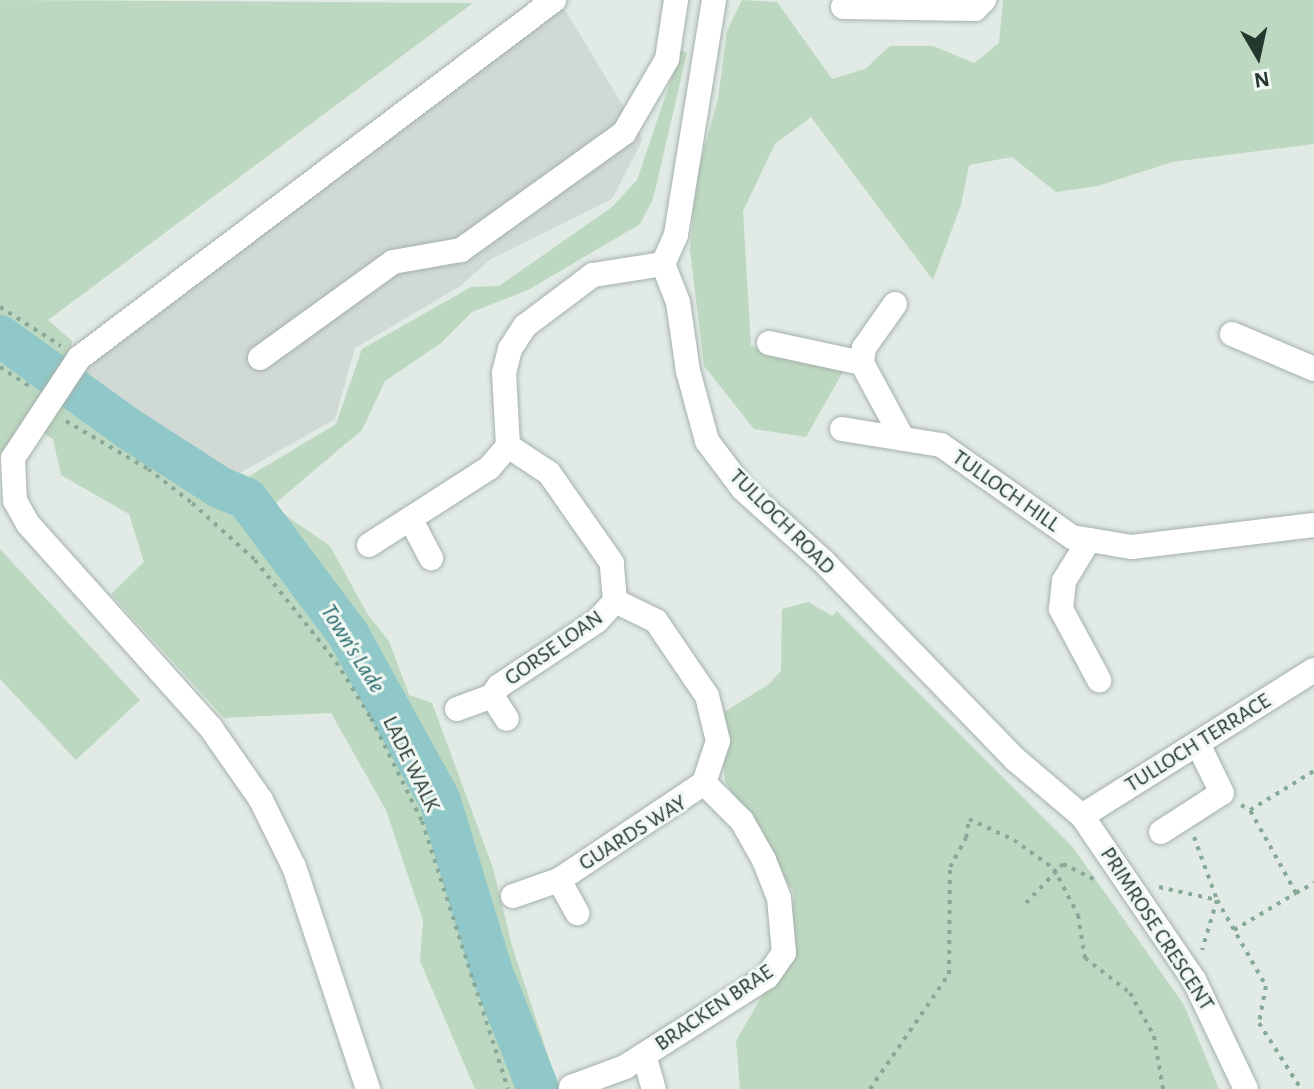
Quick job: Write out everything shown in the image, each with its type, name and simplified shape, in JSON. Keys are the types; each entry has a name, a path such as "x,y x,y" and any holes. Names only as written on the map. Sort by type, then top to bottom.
{"street":[{"path":"368,1089 294,867 261,800 211,728 28,524 15,501 13,458 79,358 554,0"},
{"path":"260,358 393,262 461,250 624,133 667,59 676,0"},
{"path":"369,545 412,522 448,490 489,468 508,446 504,373 510,349 525,326 593,275 663,264 676,235 714,0"},
{"path":"843,7 975,9 984,0"},
{"name":"TULLOCH ROAD","path":"663,264 678,302 688,371 707,441 734,477 1016,760 1082,816"},
{"path":"895,304 864,348 862,363 903,439"},
{"path":"1232,334 1314,369"},
{"path":"769,343 862,363"},
{"name":"TULLOCH HILL","path":"842,429 941,445 1072,537 1132,547 1314,525"},
{"path":"508,446 549,473 606,552 615,573 615,601 656,621 711,705 718,752 704,783"},
{"path":"412,522 431,558"},
{"path":"1089,540 1064,581 1061,609 1099,680"},
{"name":"GORSE LOAN","path":"457,709 492,696 499,686 597,621 615,601"},
{"name":"TULLOCH TERRACE","path":"1082,816 1314,670"},
{"name":"GORSE LOAN","path":"492,696 507,719"},
{"path":"1161,832 1222,793 1198,744"},
{"name":"GUARDS WAY","path":"513,896 559,880 681,804 704,783"},
{"name":"BRACKEN BRAE","path":"571,1087 644,1055 767,977 784,953 781,910 769,870 742,821 704,783"},
{"name":"PRIMROSE CRESCENT","path":"1082,816 1131,883 1194,980 1246,1089"},
{"name":"GUARDS WAY","path":"559,880 577,913"},
{"name":"BRACKEN BRAE","path":"644,1055 654,1089"}],"path":[{"path":"0,307 79,358"},
{"name":"LADE WALK","path":"0,367 50,405 55,415 148,469 192,503 255,560 336,662 371,718 422,821 508,1089"},
{"path":"1250,810 1314,771"},
{"path":"1222,793 1250,810 1296,893"},
{"path":"1187,816 1217,900 1266,986 1259,1023 1301,1089"},
{"path":"870,1089 949,974 950,867 966,838 969,819 1014,840 1054,869 1078,915 1085,958 1130,993 1154,1036 1163,1089"},
{"path":"1026,903 1054,869 1063,864 1097,881 1171,887 1217,900"},
{"path":"1234,930 1314,883"},
{"path":"1194,980 1217,900"}],"shaded area":[{"path":"564,8 643,139 612,199 491,259 459,287 355,348 335,419 231,478 75,371"}],"green space":[{"path":"0,0 473,3 48,320 72,341 68,368 238,483 336,424 362,349 471,287 499,286 612,207 637,180 681,50 687,53 653,199 640,224 528,290 472,312 441,343 385,381 362,430 272,506 330,546 368,615 389,641 409,695 432,703 493,868 512,946 559,1089 475,1089 420,961 423,920 386,810 331,713 224,718 111,594 144,562 129,514 61,475 53,439 31,426 0,462"},
{"path":"742,0 777,2 832,79 865,69 890,46 933,46 974,63 999,43 1003,0 1314,0 1314,144 1172,162 1098,186 1056,192 1012,157 969,165 961,205 933,280 811,117 775,144 743,211 751,346 844,370 806,437 754,429 704,366 690,250 696,178 718,99 727,31"},
{"path":"0,549 140,700 76,760 0,679"},
{"path":"808,602 832,616 837,611 1072,846 1184,1005 1219,1089 740,1089 736,1041 789,949 794,893 725,781 718,716 769,684 781,671 782,609"}],"waterway":[{"name":"Town's Lade","path":"0,336 129,429 219,487 247,499 348,634 440,801 492,972 538,1089"}]}
